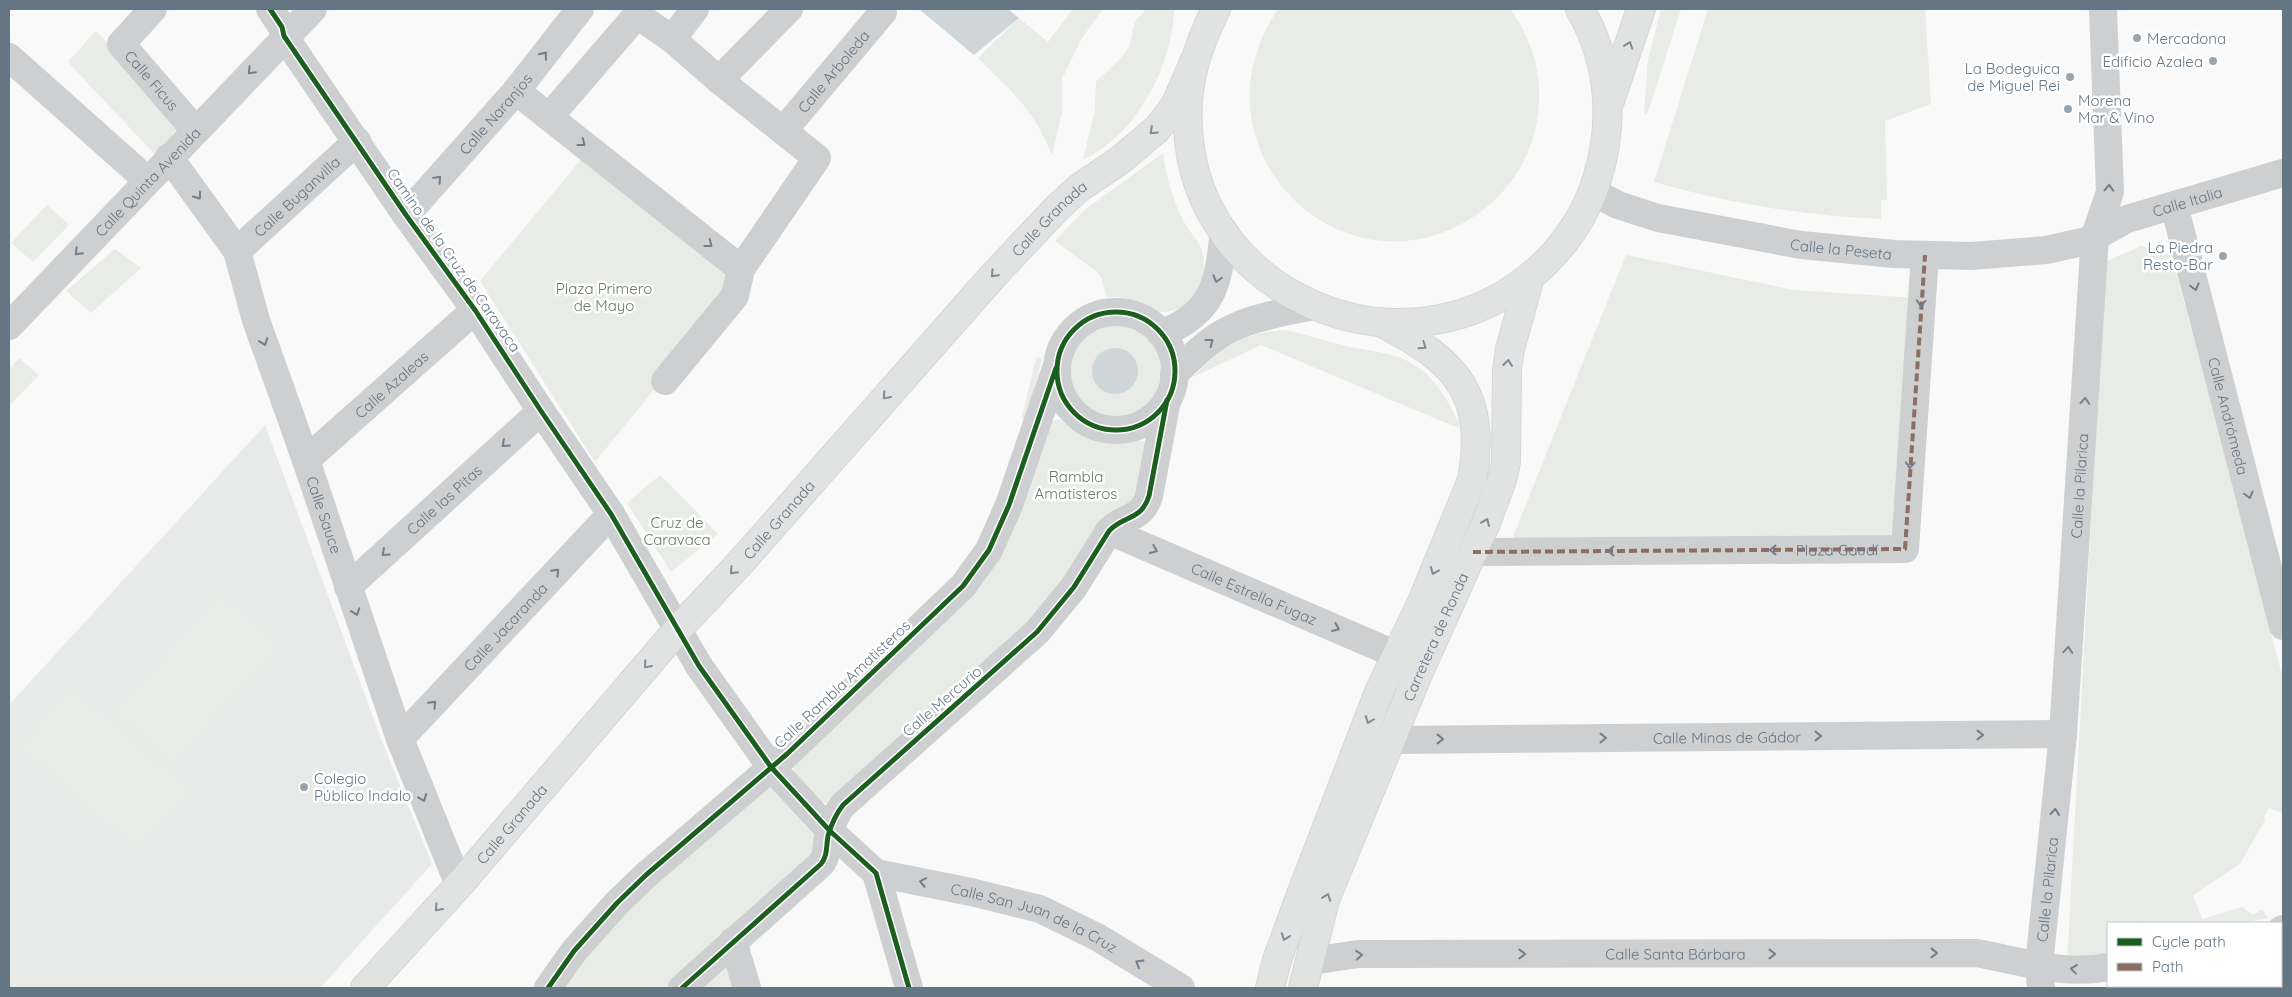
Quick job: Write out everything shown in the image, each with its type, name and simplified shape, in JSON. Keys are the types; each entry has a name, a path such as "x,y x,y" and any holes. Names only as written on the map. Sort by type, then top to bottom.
{"main road":[{"path":"1207,16 1195,60 1188,97 1188,128 1192,159 1201,189 1215,218 1232,244 1254,267 1278,286 1314,306 1334,314 1365,321 1414,323 1458,315 1488,304 1515,288 1530,277 1561,246 1579,220 1593,192 1603,162 1608,107 1604,69 1594,39 1580,9"},
{"path":"1608,107 1641,9"},
{"name":"Calle Granada","path":"365,988 459,885 679,628 741,562 981,289 1058,207 1079,188 1119,161 1157,129 1175,106 1195,60"},
{"name":"Carretera de Ronda","path":"1304,988 1325,900 1418,674 1492,508 1506,462 1507,370 1510,349 1530,277"},
{"name":"Carretera de Ronda","path":"1270,988 1277,960 1302,892 1379,692 1422,601 1472,480 1477,433 1476,424 1463,388 1445,364 1410,338 1380,322"}],"street":[{"name":"Calle Ficus","path":"153,9 121,44 195,130"},
{"name":"Camino de la Cruz de Caravaca","path":"270,9 282,27 284,36 406,215 476,310 540,411 611,514 679,628 699,666 771,767 830,831 876,873"},
{"name":"Calle Quinta Avenida","path":"9,326 284,36 313,9"},
{"name":"Calle Naranjos","path":"406,215 516,91 580,9"},
{"path":"672,39 695,9"},
{"path":"719,80 789,9"},
{"name":"Calle la Pilarica","path":"2040,977 2063,734 2095,236 2110,192 2103,9"},
{"name":"Calle Arboleda","path":"783,131 883,12"},
{"path":"549,117 637,15 672,39 719,80 817,158 741,269 735,296 665,381"},
{"path":"9,57 147,180"},
{"path":"516,91 741,269"},
{"name":"Calle Buganvilla","path":"237,251 357,141"},
{"name":"Calle Sauce","path":"169,157 237,251 256,320 306,460 400,739 459,885"},
{"name":"Calle Italia","path":"2095,236 2127,219 2283,173"},
{"name":"Calle la Peseta","path":"1593,192 1618,206 1658,218 1734,234 1801,245 1925,255 1972,256 2046,250 2087,241 2095,236"},
{"name":"Calle Andrómeda","path":"2174,206 2282,618"},
{"path":"1161,334 1186,323 1196,316 1210,296 1220,269 1224,231"},
{"name":"Plaza Gaudí","path":"1473,552 1905,549 1925,255"},
{"path":"1174,374 1213,338 1234,327 1257,318 1314,306"},
{"name":"Calle Azaleas","path":"306,460 476,310"},
{"path":"1115,312 1132,314 1148,322 1161,334 1171,349 1174,374 1173,384 1167,400 1156,414 1142,424 1125,430 1108,430 1090,425 1076,416 1065,402 1058,386 1056,368 1060,351 1068,336 1081,323 1097,316 1115,312"},
{"name":"Calle Rambla Amatisteros","path":"548,988 574,951 646,875 771,767 963,586 989,550 1009,505 1056,368"},
{"name":"Calle Mercurio","path":"682,988 822,864 825,859 830,831 843,805 1037,632 1074,587 1110,531 1117,525 1138,515 1146,502 1167,400"},
{"name":"Calle las Pitas","path":"348,587 540,411"},
{"name":"Calle Jacaranda","path":"400,739 611,514"},
{"name":"Calle Estrella Fugaz","path":"1110,531 1398,655"},
{"name":"Calle Minas de Gádor","path":"1392,740 2063,734"},
{"path":"876,873 909,988"},
{"name":"Calle San Juan de la Cruz","path":"876,873 971,892 1040,910 1097,938 1181,988"},
{"path":"733,941 747,988"},
{"name":"Calle Santa Bárbara","path":"1311,961 1358,954 1977,953 2040,977 2107,967"}],"shaded area":[{"path":"919,9 1008,9 1019,18 974,55"},
{"path":"1110,348 1120,348 1134,358 1138,371 1134,384 1128,390 1120,394 1110,394 1096,384 1092,376 1092,366 1102,352"},
{"path":"265,425 383,744 432,864 320,988 9,988 9,705"}],"green space":[{"path":"1073,9 1103,9 1082,38 1062,79 1062,112 1052,156 1030,113 978,58 1019,18 1048,42"},
{"path":"1147,9 1174,9 1167,53 1159,75 1135,116 1119,134 1102,149 1083,160 1095,110 1096,82 1127,51 1135,23"},
{"path":"1278,9 1510,9 1527,38 1533,53 1539,85 1538,117 1534,134 1526,157 1514,178 1498,197 1479,213 1429,237 1379,241 1332,227 1293,199 1265,160 1251,114 1254,62"},
{"path":"1661,9 1681,9 1648,112 1645,115 1648,60"},
{"path":"1708,9 1925,9 1931,104 1885,121 1887,200 1881,200 1881,219 1795,212 1738,202 1654,182"},
{"path":"96,31 188,127 158,158 68,62"},
{"path":"1163,153 1173,197 1184,222 1202,250 1204,265 1200,285 1189,302 1172,311 1161,312 1135,300 1107,297 1101,277 1096,271 1055,241 1086,209"},
{"name":"Plaza Primero de Mayo","path":"584,156 733,274 735,290 595,462 480,281"},
{"path":"47,205 69,225 33,262 11,243"},
{"path":"2141,246 2172,256 2283,679 2283,813 2269,808 2264,817 2265,820 2240,864 2193,895 2202,919 2242,907 2253,915 2262,909 2268,918 2249,922 2107,922 2107,954 2067,963 2105,262"},
{"path":"115,249 141,268 91,313 66,291"},
{"path":"1626,255 1794,290 1916,298 1900,542 1509,547"},
{"path":"1116,325 1134,328 1149,339 1160,354 1163,372 1160,390 1149,405 1134,416 1116,419 1098,416 1083,405 1072,390 1069,372 1072,354 1083,339 1098,328"},
{"path":"1282,330 1389,354 1407,361 1435,382 1459,424 1458,428 1261,345 1193,377 1222,350 1232,344 1254,335"},
{"path":"19,358 39,375 9,406 9,370"},
{"path":"1036,358 1042,359 1024,426 1022,417"},
{"name":"Rambla Amatisteros","path":"1058,419 1082,435 1099,441 1117,443 1138,440 1145,442 1140,493 1059,594 829,804 824,802 806,787 796,774 791,762 818,733 967,602 990,570 1050,422"},
{"name":"Cruz de Caravaca","path":"660,475 718,534 671,572 627,503"},
{"path":"221,594 279,646 172,764 114,711"},
{"path":"72,687 190,791 137,850 20,746"},
{"path":"769,784 817,839 820,850 673,988 556,988 611,917"},
{"path":"726,962 739,988 692,988"}],"marked path":[{"path":"1473,552 1905,549 1925,255"}],"cycle path":[{"path":"270,9 282,27 284,36 406,215 475,310 611,514 699,666 771,767 830,831 876,873 909,988"},
{"path":"1116,312 1138,317 1158,329 1170,349 1175,371 1170,393 1158,413 1138,425 1116,430 1094,425 1074,413 1062,393 1057,371 1062,349 1074,329 1094,317 1116,312"},
{"path":"548,988 574,951 617,903 646,875 787,754 963,586 989,550 1009,505 1056,368"},
{"path":"682,988 821,864 826,854 828,836 836,816 843,805 1037,632 1074,587 1109,531 1120,522 1137,514 1146,504 1167,400"}],"place":[{"name":"Mercadona","path":"2137,38"},
{"name":"Edificio Azalea","path":"2213,61"},
{"name":"La Bodeguica de Miguel Rei","path":"2070,77"},
{"name":"Morena Mar & Vino","path":"2068,109"},
{"name":"La Piedra Resto-Bar","path":"2223,256"},
{"name":"Colegio Público Indalo","path":"304,787"}]}
